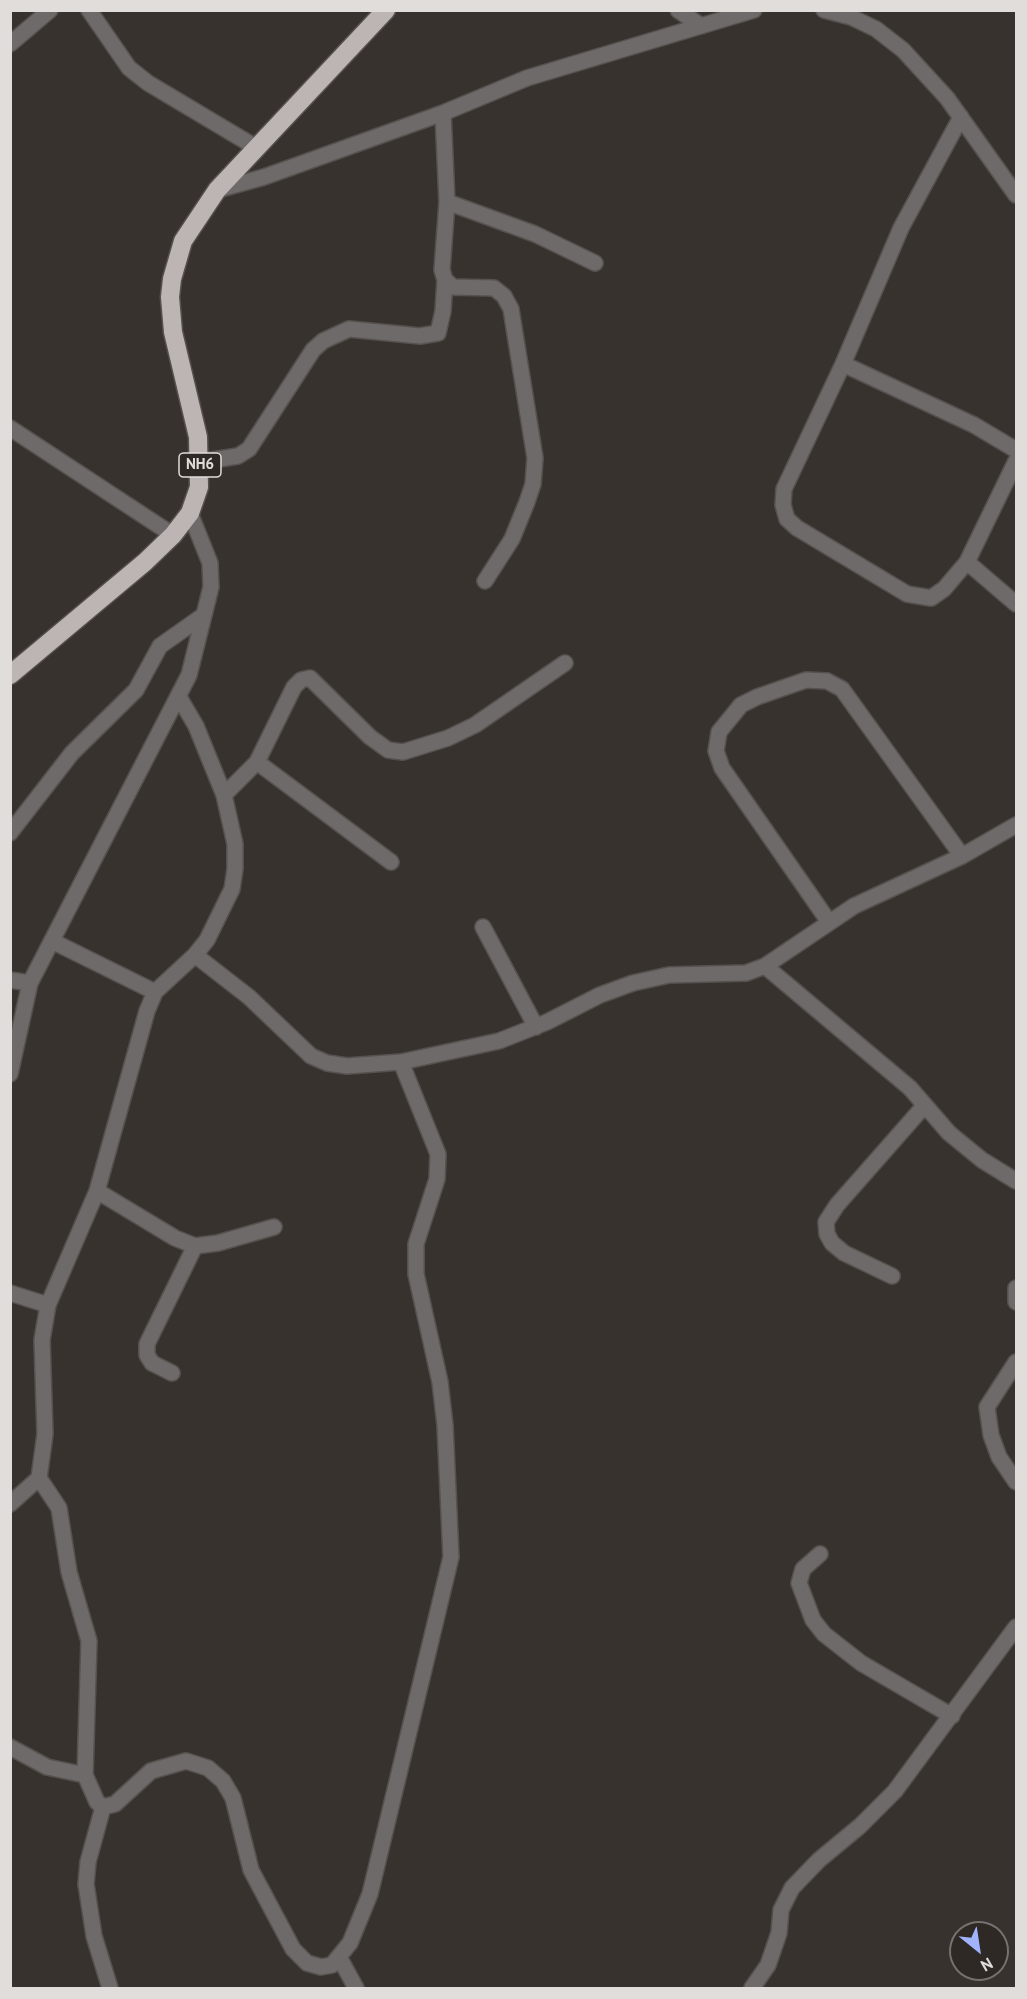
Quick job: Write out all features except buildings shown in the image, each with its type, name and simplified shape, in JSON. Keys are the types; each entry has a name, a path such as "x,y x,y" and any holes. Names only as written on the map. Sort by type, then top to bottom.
{"highway":[{"name":"NH6","path":"10,675 121,583 173,535 190,513 199,487 198,437 173,332 170,297 171,279 183,241 218,190 386,10"}],"street":[{"path":"10,44 50,10"},
{"path":"89,10 129,68 148,83 257,148"},
{"path":"678,10 701,26"},
{"path":"218,190 264,177 443,113 527,78 754,10"},
{"path":"824,10 850,17 876,29 903,50 962,117 1001,177 1017,195"},
{"path":"200,462 238,456 249,449 313,350 323,341 349,330 420,336 438,333 443,311 445,280 442,270 447,202 443,113"},
{"path":"962,117 901,228 843,364 784,489 783,505 787,519 907,594 919,598 931,597 944,589 967,562 1017,461"},
{"path":"447,202 535,234 595,263"},
{"path":"445,280 453,287 494,288 504,296 511,309 535,458 533,484 512,539 485,580"},
{"path":"843,364 974,425 1017,450"},
{"path":"10,428 173,535"},
{"path":"10,1074 30,983 189,675 211,587 210,563 190,513"},
{"path":"967,562 1017,604"},
{"path":"10,833 72,753 136,690 160,646 204,615"},
{"path":"224,795 257,762 294,687 301,680 310,678 370,737 388,750 403,752 448,738 475,724 566,663"},
{"path":"829,922 722,768 716,751 719,732 741,705 757,697 806,680 827,681 842,689 962,856"},
{"path":"10,1504 39,1478 45,1434 42,1340 48,1305 97,1191 143,1022 155,992 195,955 207,940 231,889 235,869 235,844 224,795 196,726 179,697"},
{"path":"257,762 391,862"},
{"path":"195,955 249,997 311,1056 327,1063 347,1066 401,1062 499,1041 536,1027 600,994 633,983 669,975 746,973 765,966 854,906 1015,831"},
{"path":"483,927 536,1027"},
{"path":"52,941 155,992"},
{"path":"765,966 910,1088 949,1133 982,1160 1017,1181"},
{"path":"10,980 30,983"},
{"path":"103,1807 115,1804 151,1771 186,1761 207,1768 223,1781 233,1798 250,1870 293,1949 308,1963 321,1967 332,1965 350,1943 370,1894 451,1557 445,1425 440,1382 416,1274 416,1244 437,1179 438,1154 401,1062"},
{"path":"892,1276 844,1253 832,1244 827,1234 826,1222 837,1205 925,1105"},
{"path":"97,1191 175,1238 195,1246 218,1243 274,1227"},
{"path":"172,1373 152,1363 147,1355 147,1344 195,1246"},
{"path":"1017,1288 1017,1302"},
{"path":"10,1293 48,1305"},
{"path":"1017,1362 987,1407 991,1435 999,1457 1017,1482"},
{"path":"39,1478 59,1508 69,1572 90,1641 85,1775 97,1802 103,1807"},
{"path":"820,1554 803,1569 799,1583 813,1620 824,1634 861,1663 952,1716"},
{"path":"752,1989 768,1965 779,1934 781,1910 792,1888 819,1860 860,1827 895,1791 1017,1627"},
{"path":"10,1747 47,1767 85,1775"},
{"path":"103,1807 88,1862 86,1884 94,1936 110,1989"},
{"path":"339,1957 356,1989"}]}
